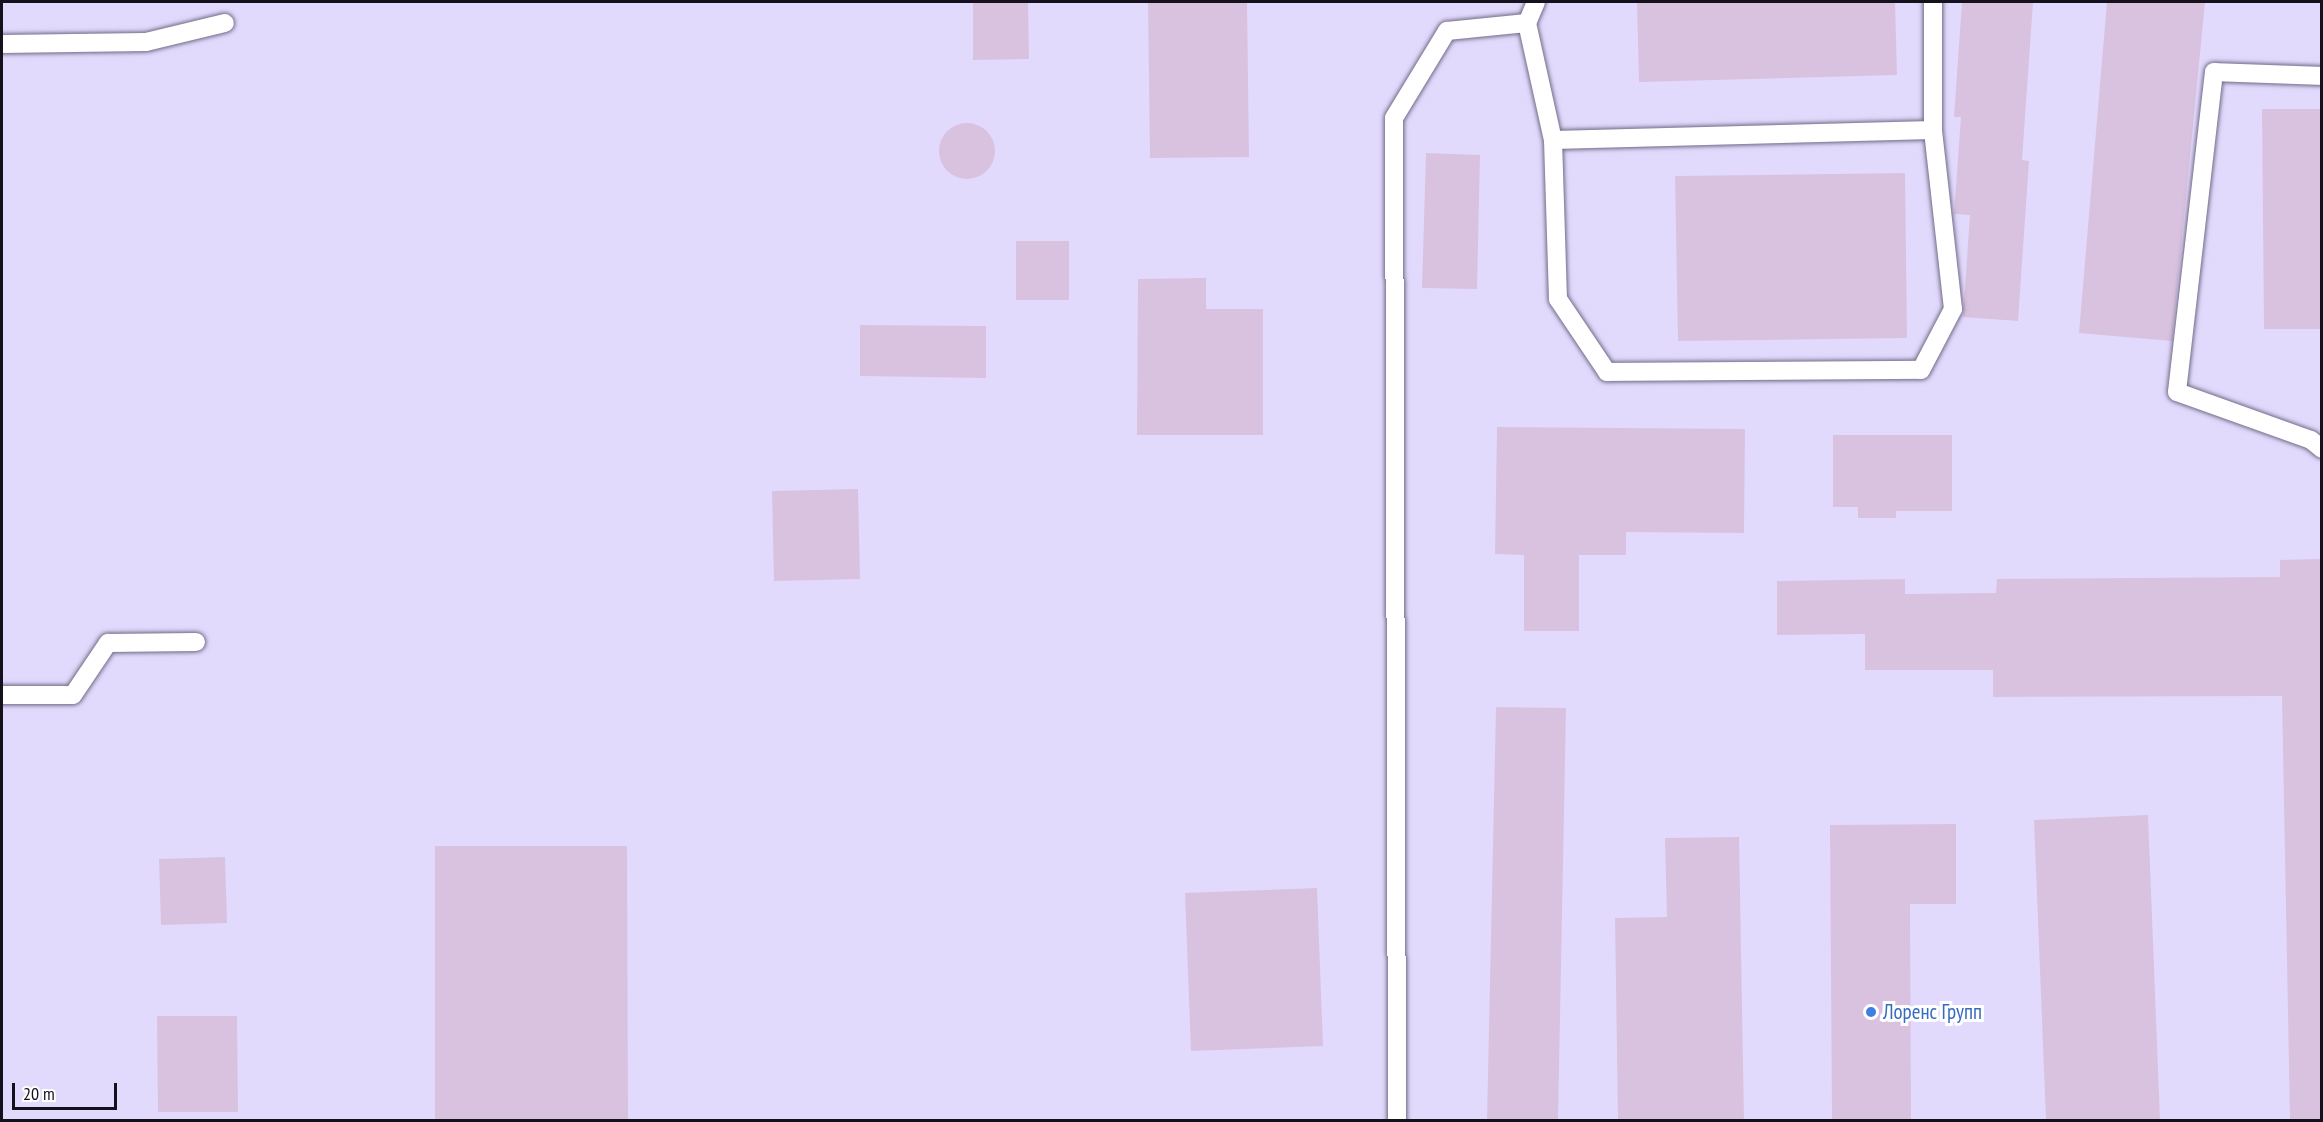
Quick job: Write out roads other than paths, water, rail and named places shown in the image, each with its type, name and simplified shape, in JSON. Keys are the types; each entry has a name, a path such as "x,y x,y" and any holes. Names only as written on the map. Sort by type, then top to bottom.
{"lane":[{"path":"1536,2 1527,22 1553,140 1558,299 1607,372 1921,370 1953,309 1933,130 1932,2"},
{"path":"1397,1120 1394,118 1447,31 1527,22"},
{"path":"2,44 146,42 225,23"},
{"path":"2322,76 2214,72 2177,392 2311,440 2322,449"},
{"path":"1553,140 1933,130"},
{"path":"2,695 73,695 108,643 196,642"}],"place":[{"name":"Лоренс Групп","path":"1871,1012"}]}
